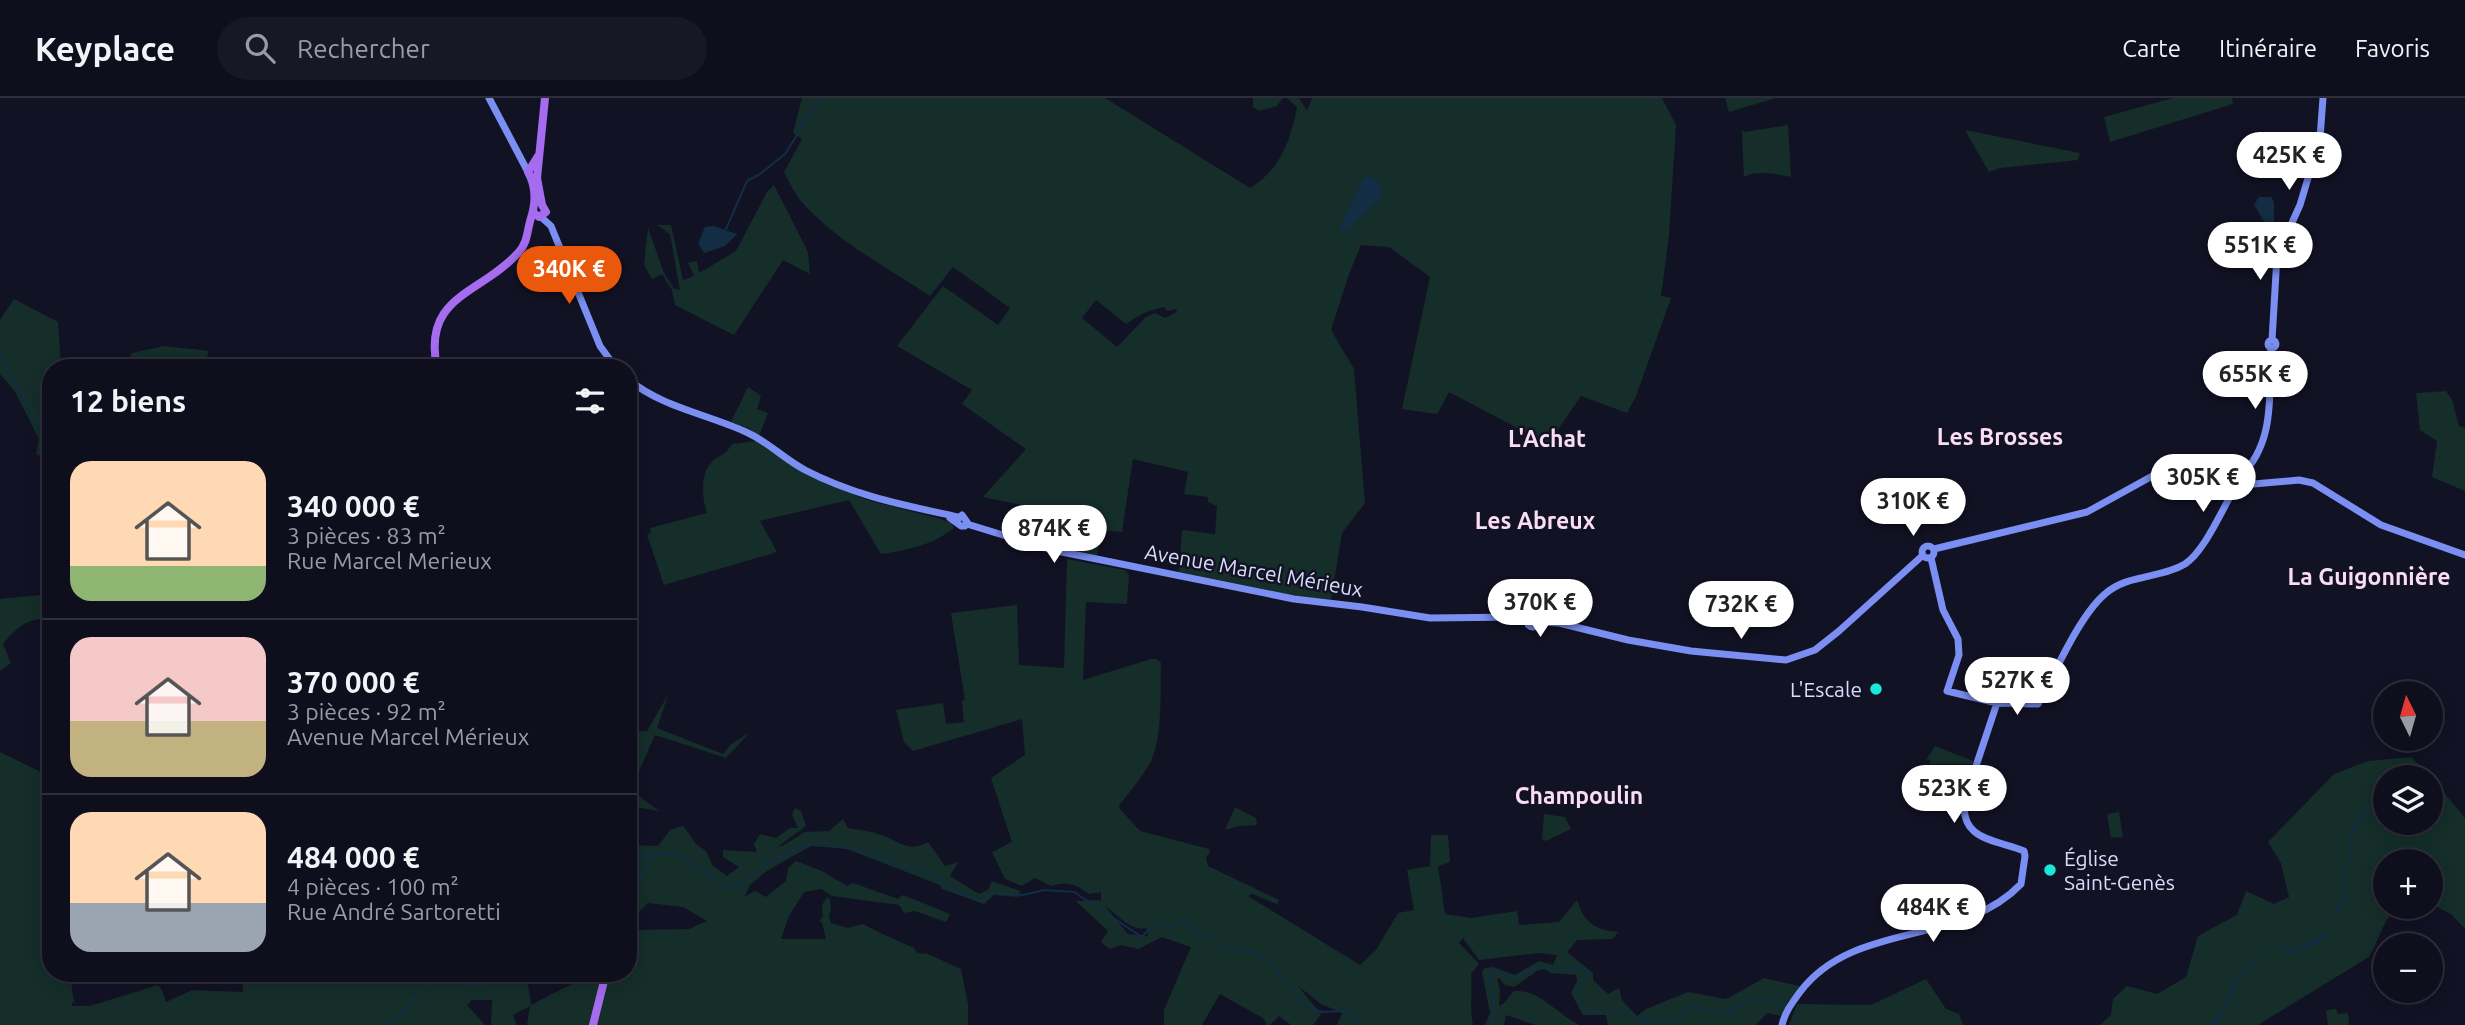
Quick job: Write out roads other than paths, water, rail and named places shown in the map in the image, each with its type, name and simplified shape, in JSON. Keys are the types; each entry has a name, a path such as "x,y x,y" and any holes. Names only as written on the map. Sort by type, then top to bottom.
{"main road":[{"path":"489,98 523,162 533,171"},
{"path":"545,98 538,156 533,171 540,212 550,218 600,346 609,359"},
{"path":"1934,549 1931,558 1943,610 1958,639 1959,655 1947,691 1997,704 2038,704 2090,609 2116,585 2170,570 2183,565 2196,555 2264,441 2270,408 2277,256 2300,205 2320,138 2323,98"},
{"path":"435,359 434,340 443,313 452,302 495,273 520,252 530,228 530,219 540,212"},
{"name":"Avenue Marcel Mérieux","path":"637,385 657,398 748,433 802,469 849,491 943,514 957,519 961,526 967,522 1052,550 1294,599 1430,618 1527,619 1535,615 1539,622 1559,623 1628,640 1692,651 1786,660 1815,650 1922,556"},
{"path":"1931,558 1922,556 1925,547 1934,549 2087,512 2156,474 2172,469 2192,468 2237,483 2299,480 2314,483 2381,525 2465,555"},
{"path":"1783,1025 1789,1007 1814,974 1845,954 1927,931 1979,912 2015,891 2023,880 2025,853 2021,849 1992,843 1980,836 1972,828 1964,811 1965,799 1997,704"},
{"path":"593,1025 604,982"}],"water":[{"path":"1368,176 1379,183 1383,195 1343,232 1340,226 1363,179"},
{"path":"2259,197 2271,197 2274,202 2274,230 2269,230 2254,205"},
{"path":"714,226 737,234 725,246 704,253 698,243 705,227"},
{"path":"2367,807 2373,807 2373,810 2368,809 2355,825 2351,842 2353,850 2345,872 2343,902 2330,933 2322,941 2298,951 2289,953 2276,947 2254,961 2237,979 2229,1002 2213,1025 2228,1002 2234,980 2253,960 2277,946 2291,951 2298,950 2323,939 2330,931 2342,902 2344,871 2352,852 2350,841 2354,824"}],"waterway":[{"path":"726,229 747,181 785,154 820,98"},
{"path":"0,350 11,377 42,429"},
{"path":"2345,869 2352,850 2350,840 2360,819"},
{"path":"637,852 653,855 678,854 726,887 738,885 765,864 804,845 826,843 934,875 957,893 981,902 992,893 1023,895 1044,890 1074,892 1142,937 1153,924 1169,928 1180,921 1186,922 1198,935 1211,936 1219,946 1249,951 1269,960 1301,1002 1321,1012 1345,1011 1360,1025"},
{"path":"637,888 640,877 648,869 652,855"},
{"path":"2336,913 2342,902 2344,882"},
{"path":"2285,949 2294,951 2328,934"},
{"path":"2247,966 2256,958"},
{"path":"1491,1025 1494,1001 1489,978 1492,972 1519,976 1536,967 1554,970 1586,969 1589,972 1575,995 1582,1008 1594,1013 1623,1011 1637,1019 1657,1021 1680,1018 1688,1008 1696,1005 1701,1009 1727,1013 1762,998 1786,1007"},
{"path":"2226,1005 2234,981"},
{"path":"385,1025 406,1009 429,982"},
{"path":"462,982 471,985 484,982"},
{"path":"2210,1025 2221,1013"}],"place":[{"name":"L'Escale","path":"1876,689"},
{"name":"Église Saint-Genès","path":"2050,870"}],"district":[{"name":"Les Brosses","path":"2000,436"},
{"name":"L'Achat","path":"1547,438"},
{"name":"Les Abreux","path":"1535,520"},
{"name":"La Guigonnière","path":"2369,576"},
{"name":"Champoulin","path":"1579,795"}]}
